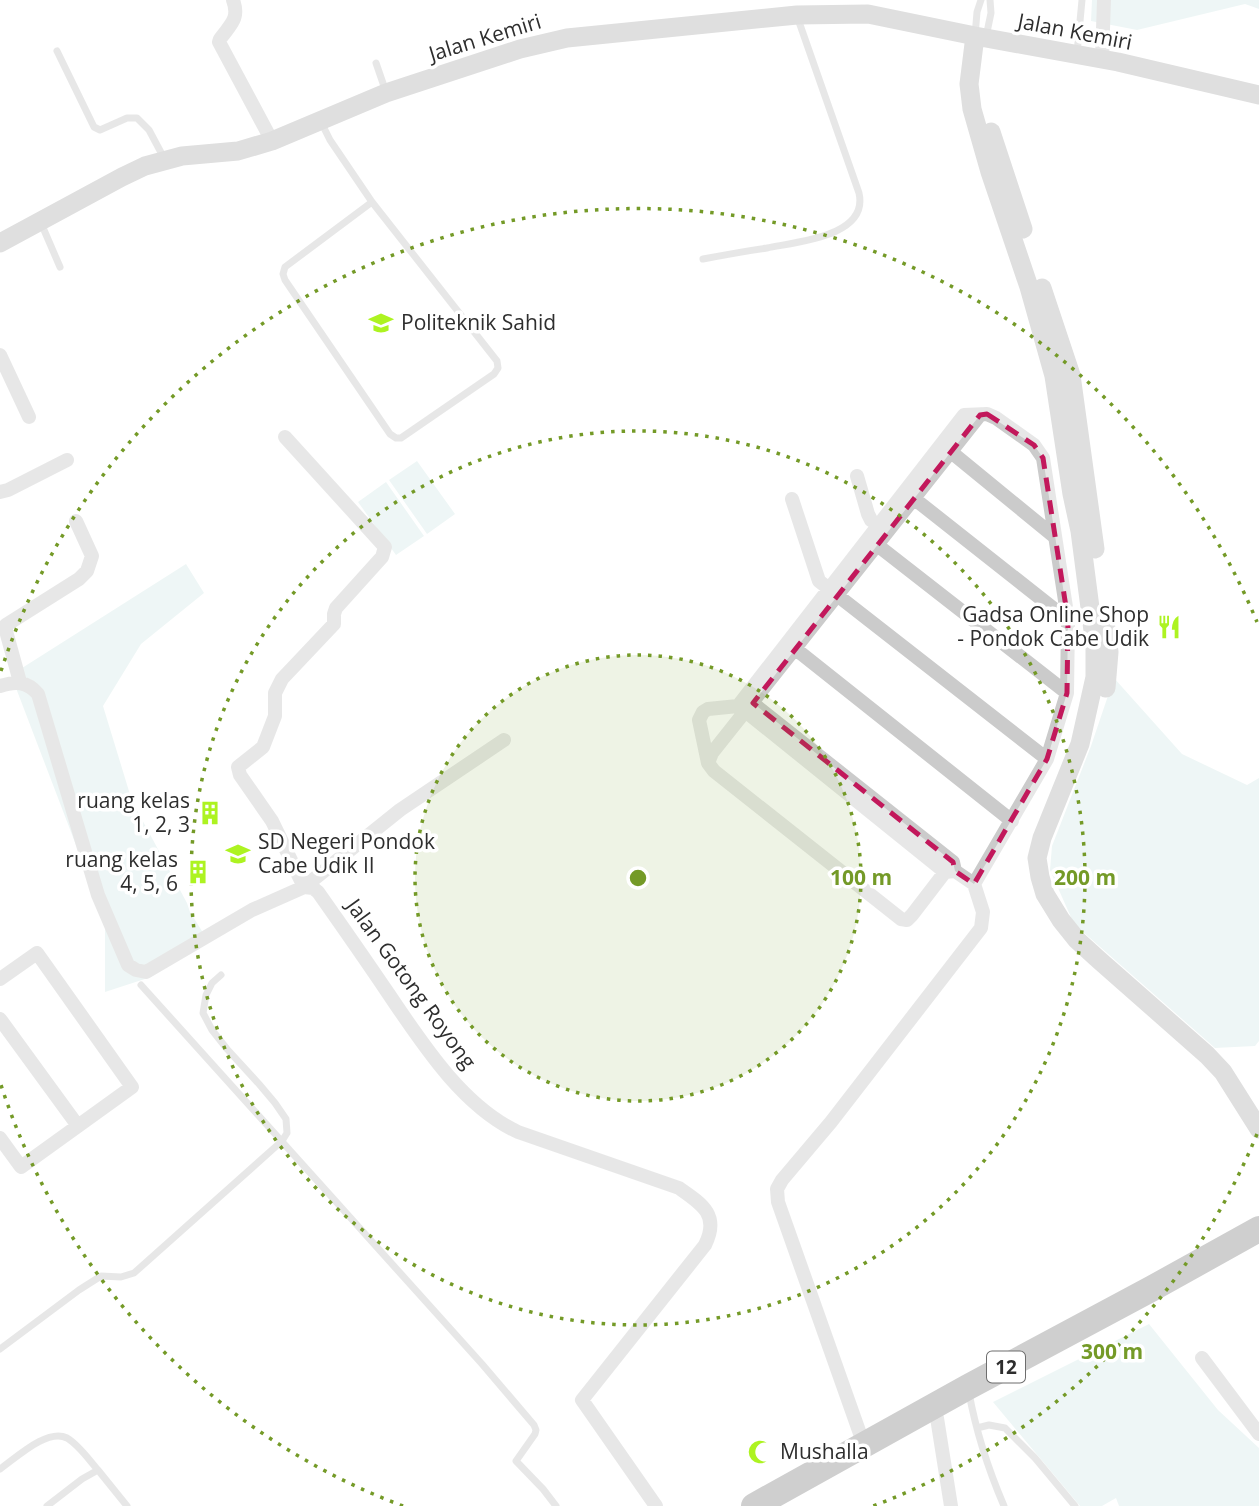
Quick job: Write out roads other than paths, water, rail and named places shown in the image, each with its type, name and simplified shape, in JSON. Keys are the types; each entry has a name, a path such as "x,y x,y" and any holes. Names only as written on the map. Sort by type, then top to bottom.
{"highway":[{"name":"12","path":"754,1506 864,1445 969,1394 1259,1229"},
{"name":"12","path":"780,1506 937,1418 969,1394 997,1388 1259,1246"}],"street":[{"path":"233,0 237,13 219,42 272,141"},
{"path":"1102,59 1104,0"},
{"name":"Jalan Kemiri","path":"0,243 145,166 182,156 239,151 272,141 386,93 520,49 567,38 797,15 868,14 1102,59 1259,95"},
{"path":"980,37 979,87 982,104 1071,375 1109,652 1107,684 1089,746 1051,839 1046,859 1049,878 1070,920 1086,939 1216,1055 1259,1107"},
{"path":"980,37 969,84 972,109 990,172 1029,286 1054,376 1080,531 1095,646 1095,677 1080,744 1042,838 1037,858 1040,877 1045,894 1077,940 1208,1055 1223,1072 1259,1129"},
{"path":"0,355 29,417"},
{"path":"708,763 745,704 946,448 980,415 987,414 996,418 1034,445 1043,458 1068,620 1067,693 1047,760 974,884"},
{"path":"285,437 385,547 382,557 336,608 334,624 282,679 275,693 275,716 263,747 238,767 240,775 272,821 304,887"},
{"path":"946,448 1055,537"},
{"path":"0,492 67,460"},
{"path":"857,476 868,514 878,526"},
{"path":"873,541 878,526 909,495"},
{"path":"909,495 1068,620"},
{"path":"792,499 819,581 1047,760"},
{"path":"20,682 6,625 79,579 87,571 92,556 76,521"},
{"path":"873,541 1067,693"},
{"path":"791,645 1012,821"},
{"path":"0,686 20,682 31,686 38,694 99,895 128,965 146,972 252,910 304,887 400,810 504,740"},
{"path":"745,704 953,862 950,872 907,920 901,919 714,771 708,763 699,720 703,712 745,704"},
{"path":"864,1445 778,1202 777,1189 981,928 983,912 974,884 950,872"},
{"name":"Jalan Gotong Royong","path":"304,887 318,892 408,1022 468,1097 485,1113 518,1132 679,1188 698,1200 709,1213 712,1225 705,1245 582,1400 656,1506"},
{"path":"0,979 37,953 132,1087 21,1167 0,1138"},
{"path":"0,1019 78,1126"},
{"path":"1202,1358 1259,1434"},
{"path":"937,1418 951,1506"}],"lane":[{"path":"980,37 977,12 981,0"},
{"path":"980,37 990,13 990,0"},
{"path":"1077,54 1082,0"},
{"path":"703,259 824,237 847,224 859,212 859,194 797,15"},
{"path":"57,51 94,127 100,130 127,118 137,118 149,130 165,160"},
{"path":"376,63 386,93"},
{"path":"320,120 330,140 372,202 497,361 498,368 494,374 401,438 390,434 283,274 285,267 372,202"},
{"path":"40,221 60,267"},
{"path":"0,1349 101,1276 121,1277 134,1273 282,1141 287,1133 286,1119 275,1103 227,1049 203,1013 206,995 221,975"},
{"path":"141,985 534,1425 535,1434 516,1461 556,1506"},
{"path":"969,1394 1004,1506"},
{"path":"978,1429 989,1425 1005,1428 1035,1458 1075,1506"},
{"path":"0,1469 43,1439 52,1436 66,1438 83,1453 127,1506"},
{"path":"47,1506 98,1470"}],"place":[{"name":"Politeknik Sahid","path":"381,323"},
{"name":"Gadsa Online Shop - Pondok Cabe Udik","path":"1169,627"},
{"name":"ruang kelas 1, 2, 3","path":"210,813"},
{"name":"SD Negeri Pondok Cabe Udik II","path":"238,854"},
{"name":"ruang kelas 4, 5, 6","path":"198,872"},
{"name":"Mushalla","path":"760,1452"}]}
